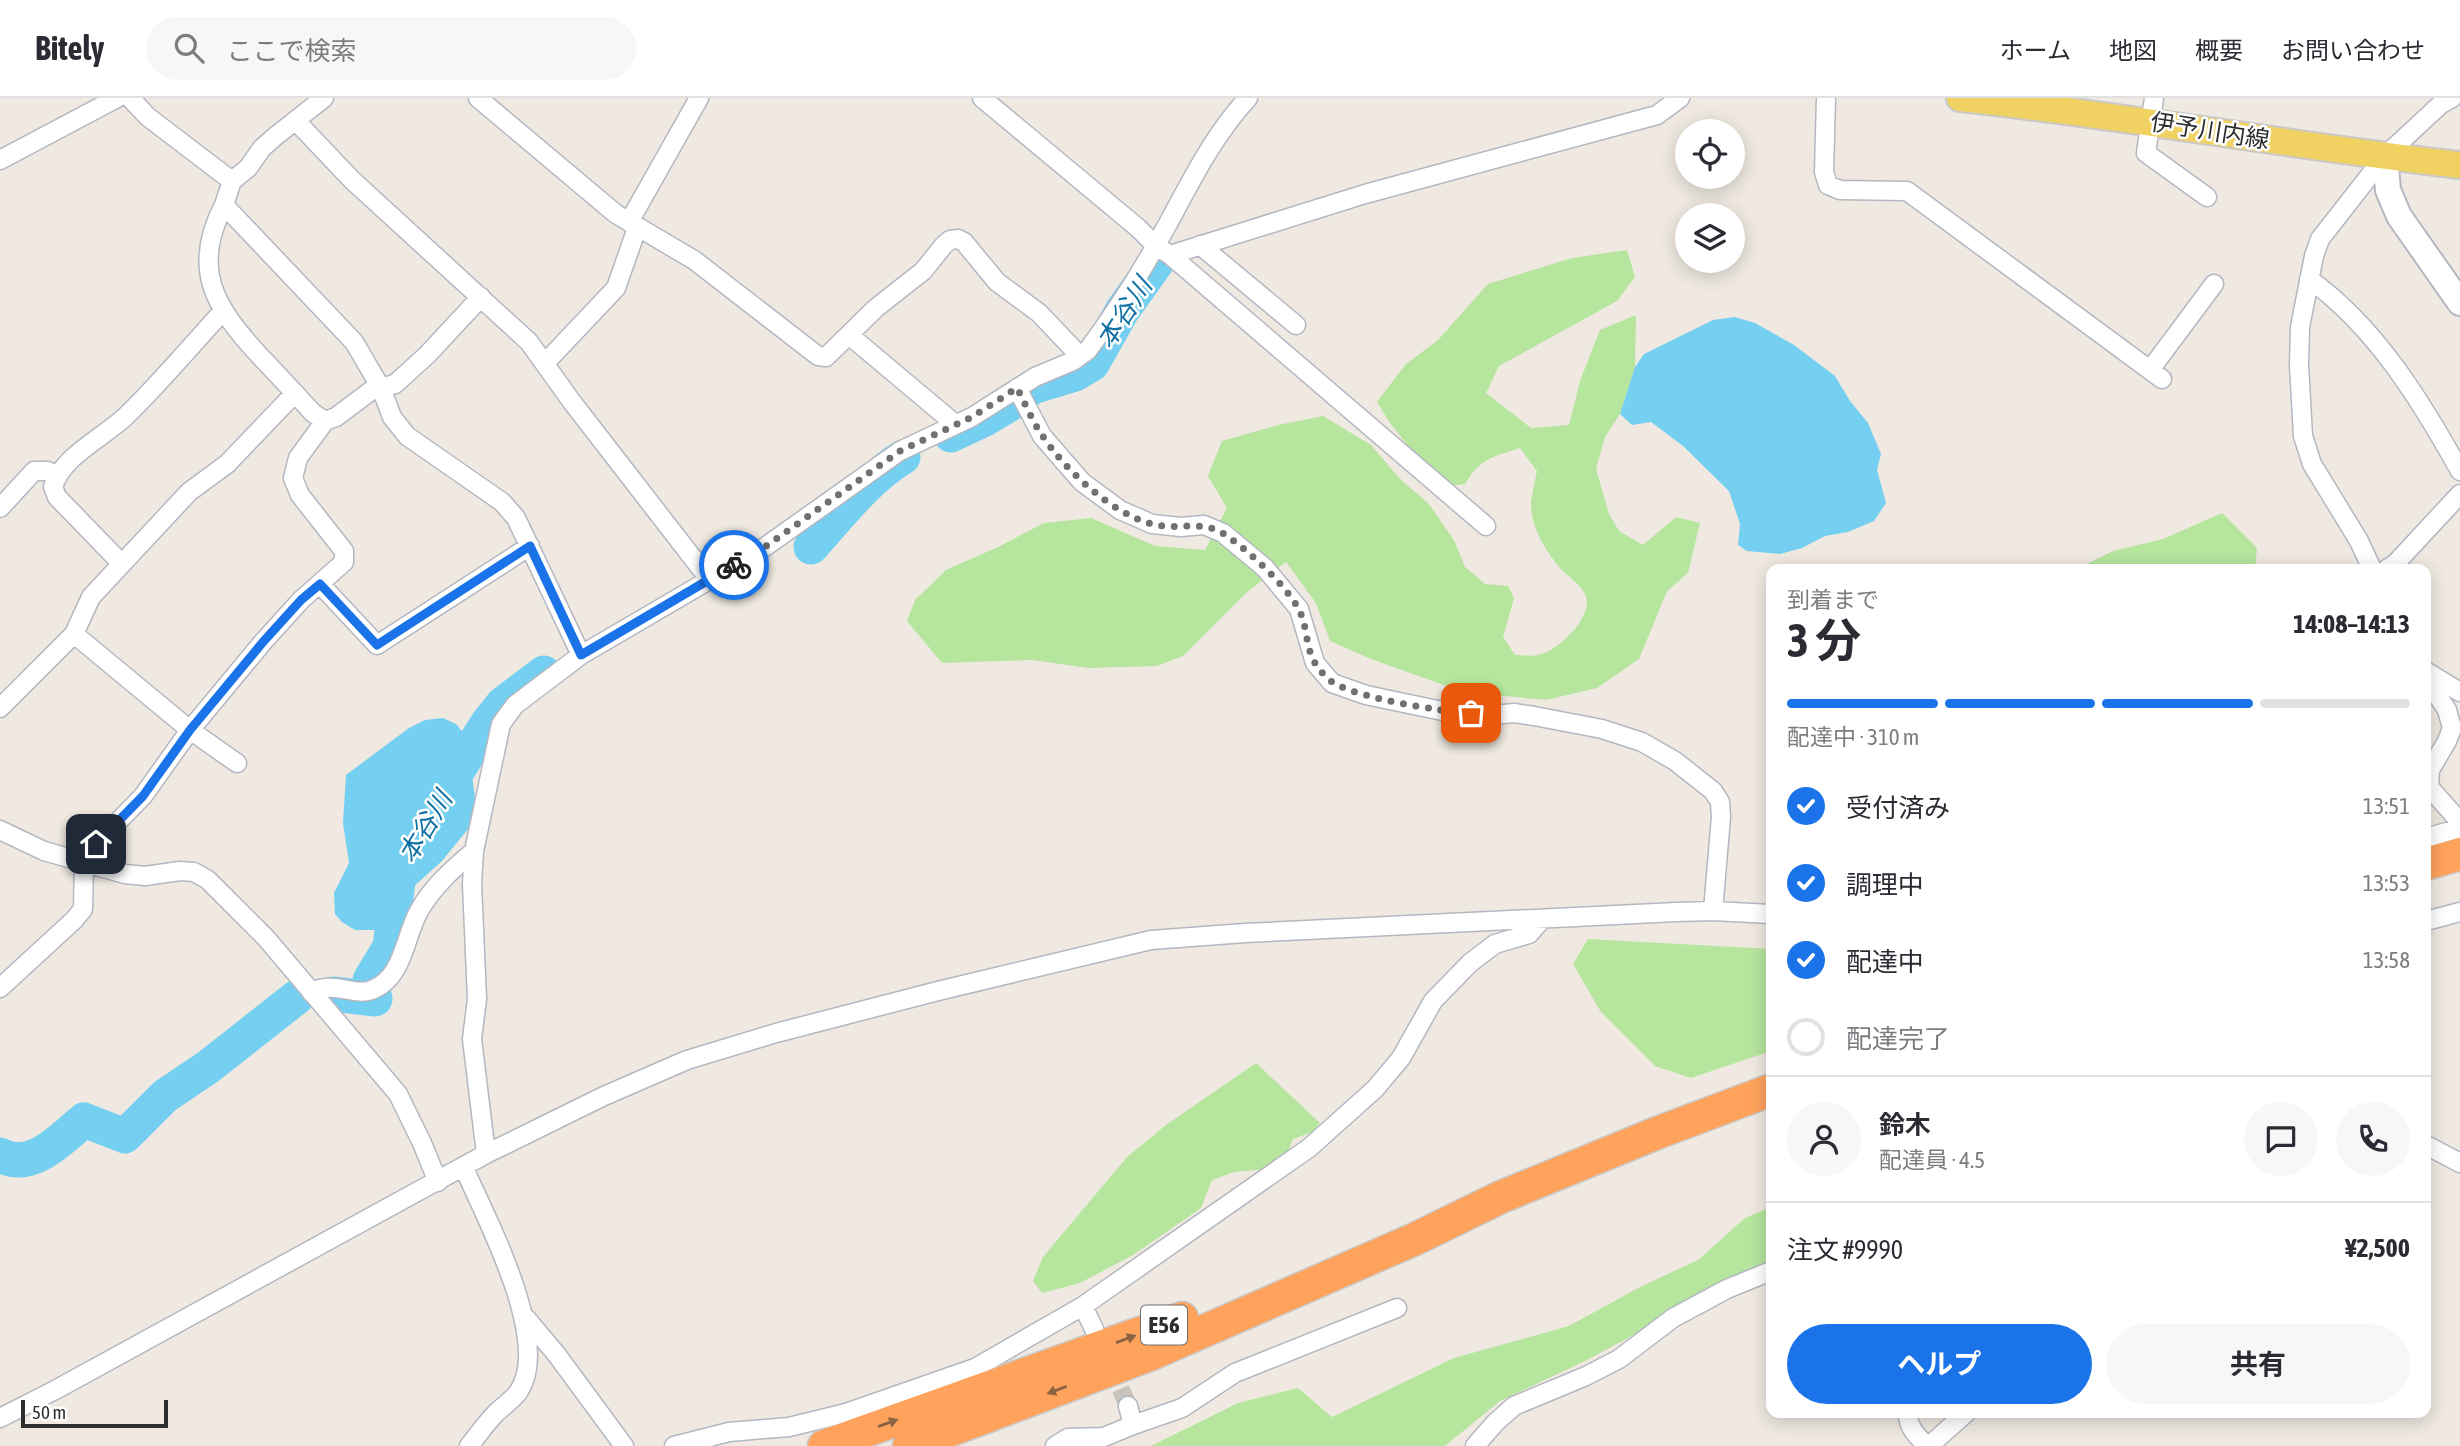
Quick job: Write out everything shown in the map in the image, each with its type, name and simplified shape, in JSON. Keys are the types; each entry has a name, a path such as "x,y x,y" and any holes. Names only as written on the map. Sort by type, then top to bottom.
{"highway":[{"path":"2431,863 2460,855"},
{"name":"E56","path":"909,1446 1149,1355 1415,1239 1501,1197 1766,1092"},
{"name":"E56","path":"824,1446 1142,1334 1411,1227 1501,1197"}],"main road":[{"name":"伊予川内線","path":"1960,98 2058,108 2152,110 2385,156 2460,165"}],"street":[{"path":"0,160 117,98"},
{"path":"130,98 148,117 232,181"},
{"path":"324,98 262,148 248,168 232,181 213,226 207,269 212,289 236,329 313,413 325,421"},
{"path":"478,98 616,214 694,261 818,356 826,357 876,308 923,271 944,245 950,240 958,239 964,242 997,282 1039,313 1080,356"},
{"path":"545,363 616,288 633,225 698,98"},
{"path":"982,98 1486,526"},
{"path":"486,1154 472,1039 477,999 472,884 474,850 501,724 515,705 581,655 762,549 900,451 972,417 1017,388 1080,356 1163,251 1198,167 1235,111 1248,98"},
{"path":"1163,251 1200,246 1365,194 1657,116 1680,98"},
{"path":"1826,98 1824,172 1828,185 1840,190 1907,191 2156,374 2214,284"},
{"path":"2370,564 2359,541 2312,464 2304,436 2299,365 2300,327 2320,239 2385,156 2441,104 2452,98"},
{"path":"2152,110 2146,153 2207,197"},
{"path":"296,121 352,180 529,342 709,579"},
{"path":"2385,156 2388,190 2399,216 2460,303"},
{"path":"224,205 354,342 382,388 398,427 502,502 516,517 581,655"},
{"path":"1200,246 1296,325"},
{"path":"2309,279 2330,293 2349,312 2398,372 2460,471"},
{"path":"0,988 83,908 84,864 96,844 143,796 190,730 263,642 301,600 344,562 344,551 300,495 293,478 298,458 325,421 336,417 372,390 395,384 427,355 481,297"},
{"path":"122,564 57,497 52,487 56,477 72,458 125,417 223,311"},
{"path":"849,335 956,424"},
{"path":"1017,388 1042,436 1082,482 1119,510 1152,524 1181,527 1204,525 1223,533 1265,568 1299,609 1315,663 1332,682 1366,695 1447,712 1494,715 1514,713 1602,729 1642,742 1675,761 1713,791 1720,802 1713,911"},
{"path":"0,708 74,634 91,597 189,492 227,464 295,393"},
{"path":"0,508 34,471 48,471 56,477"},
{"path":"2395,564 2460,494"},
{"path":"320,584 377,645 530,546"},
{"path":"74,634 190,730 237,763"},
{"path":"2431,676 2460,692"},
{"path":"2431,683 2447,710 2452,727 2431,768"},
{"path":"2431,789 2460,822"},
{"path":"2431,837 2460,828"},
{"path":"0,830 44,851 125,874 145,876 180,871 194,872 208,880 265,938 398,1094 438,1182"},
{"path":"312,992 323,987 341,987 363,992 376,988 391,974 401,958 426,900 474,850"},
{"path":"0,1418 486,1154 604,1096 687,1060 776,1033 1151,940 1245,933 1713,911 1766,914"},
{"path":"2431,919 2460,912"},
{"path":"674,1446 729,1432 789,1427 846,1413 975,1368 1083,1306 1309,1148 1375,1089 1401,1058 1433,1001 1470,963 1495,944 1529,934 1542,919"},
{"path":"2431,1148 2460,1163"},
{"path":"464,1168 504,1258 526,1318 528,1368 520,1391 495,1414 469,1446"},
{"path":"1475,1446 1514,1406 1619,1359 1673,1318 1727,1289 1766,1273"},
{"path":"1083,1306 1094,1329"},
{"path":"1055,1446 1068,1438 1104,1437 1182,1408 1235,1373 1397,1308"},
{"path":"526,1318 557,1355 624,1446"},
{"path":"1128,1406 1133,1425"},
{"path":"1908,1418 1915,1434 1928,1446 1960,1418"}],"green space":[{"path":"1627,250 1635,277 1617,301 1499,366 1486,393 1531,428 1569,425 1580,381 1600,330 1636,315 1635,367 1620,414 1605,437 1596,469 1609,514 1619,531 1643,545 1676,517 1700,523 1688,573 1667,591 1639,659 1597,688 1546,700 1463,692 1371,659 1330,641 1316,603 1286,562 1246,593 1183,656 1157,666 1088,668 1033,660 942,663 907,621 915,600 946,570 1044,523 1091,518 1155,546 1205,550 1227,508 1208,476 1222,441 1323,416 1371,445 1399,478 1429,504 1455,542 1465,567 1485,584 1508,586 1514,598 1503,637 1515,655 1536,655 1550,651 1567,638 1581,621 1587,602 1583,590 1556,563 1537,530 1531,503 1537,471 1520,448 1488,460 1476,469 1465,484 1451,486 1410,447 1377,402 1405,365 1438,340 1488,284 1572,258"},
{"path":"2222,513 2257,548 2255,564 2087,564 2113,551 2163,539"},
{"path":"1588,939 1766,949 1766,1053 1691,1078 1655,1066 1601,1012 1573,964"},
{"path":"1256,1063 1320,1123 1312,1132 1293,1139 1284,1161 1268,1169 1234,1172 1212,1180 1201,1208 1133,1255 1080,1283 1042,1293 1033,1281 1043,1257 1127,1157 1166,1125"},
{"path":"1766,1209 1766,1264 1585,1361 1500,1401 1445,1446 1151,1446 1238,1403 1298,1388 1332,1417 1454,1358 1569,1326 1640,1287 1698,1260 1745,1218"}],"water":[{"path":"1735,317 1755,323 1794,345 1835,376 1868,423 1881,454 1877,470 1886,503 1874,521 1780,554 1747,551 1738,545 1740,524 1729,491 1683,446 1651,422 1632,425 1620,414 1635,367 1644,354 1713,320"},
{"path":"443,718 456,724 465,735 469,752 475,798 468,829 442,861 410,890 400,903 393,921 384,930 355,930 335,914 334,893 349,863 343,823 346,775 409,728 425,720"}],"waterway":[{"name":"本谷川","path":"951,435 985,419 1032,387 1075,374 1092,364 1122,311 1159,259"},
{"name":"本谷川","path":"811,547 865,487 903,457"},
{"name":"本谷川","path":"444,792 487,724 503,704 544,673"},
{"name":"本谷川","path":"333,994 375,999 370,980 390,947 399,873"},
{"name":"本谷川","path":"0,1155 23,1160 34,1157 56,1144 84,1120 125,1136 165,1096 208,1067 297,997"}],"tunnel":[{"path":"1110,1364 1128,1406"}],"way so far":[{"path":"734,565 762,549 900,451 972,417 1017,388 1042,436 1082,482 1119,510 1152,524 1181,527 1204,525 1223,533 1265,568 1299,609 1315,663 1332,682 1366,695 1447,712 1471,713"}],"route":[{"path":"96,844 143,796 190,730 263,642 301,600 320,584 377,645 530,546 581,655 734,565"}]}
